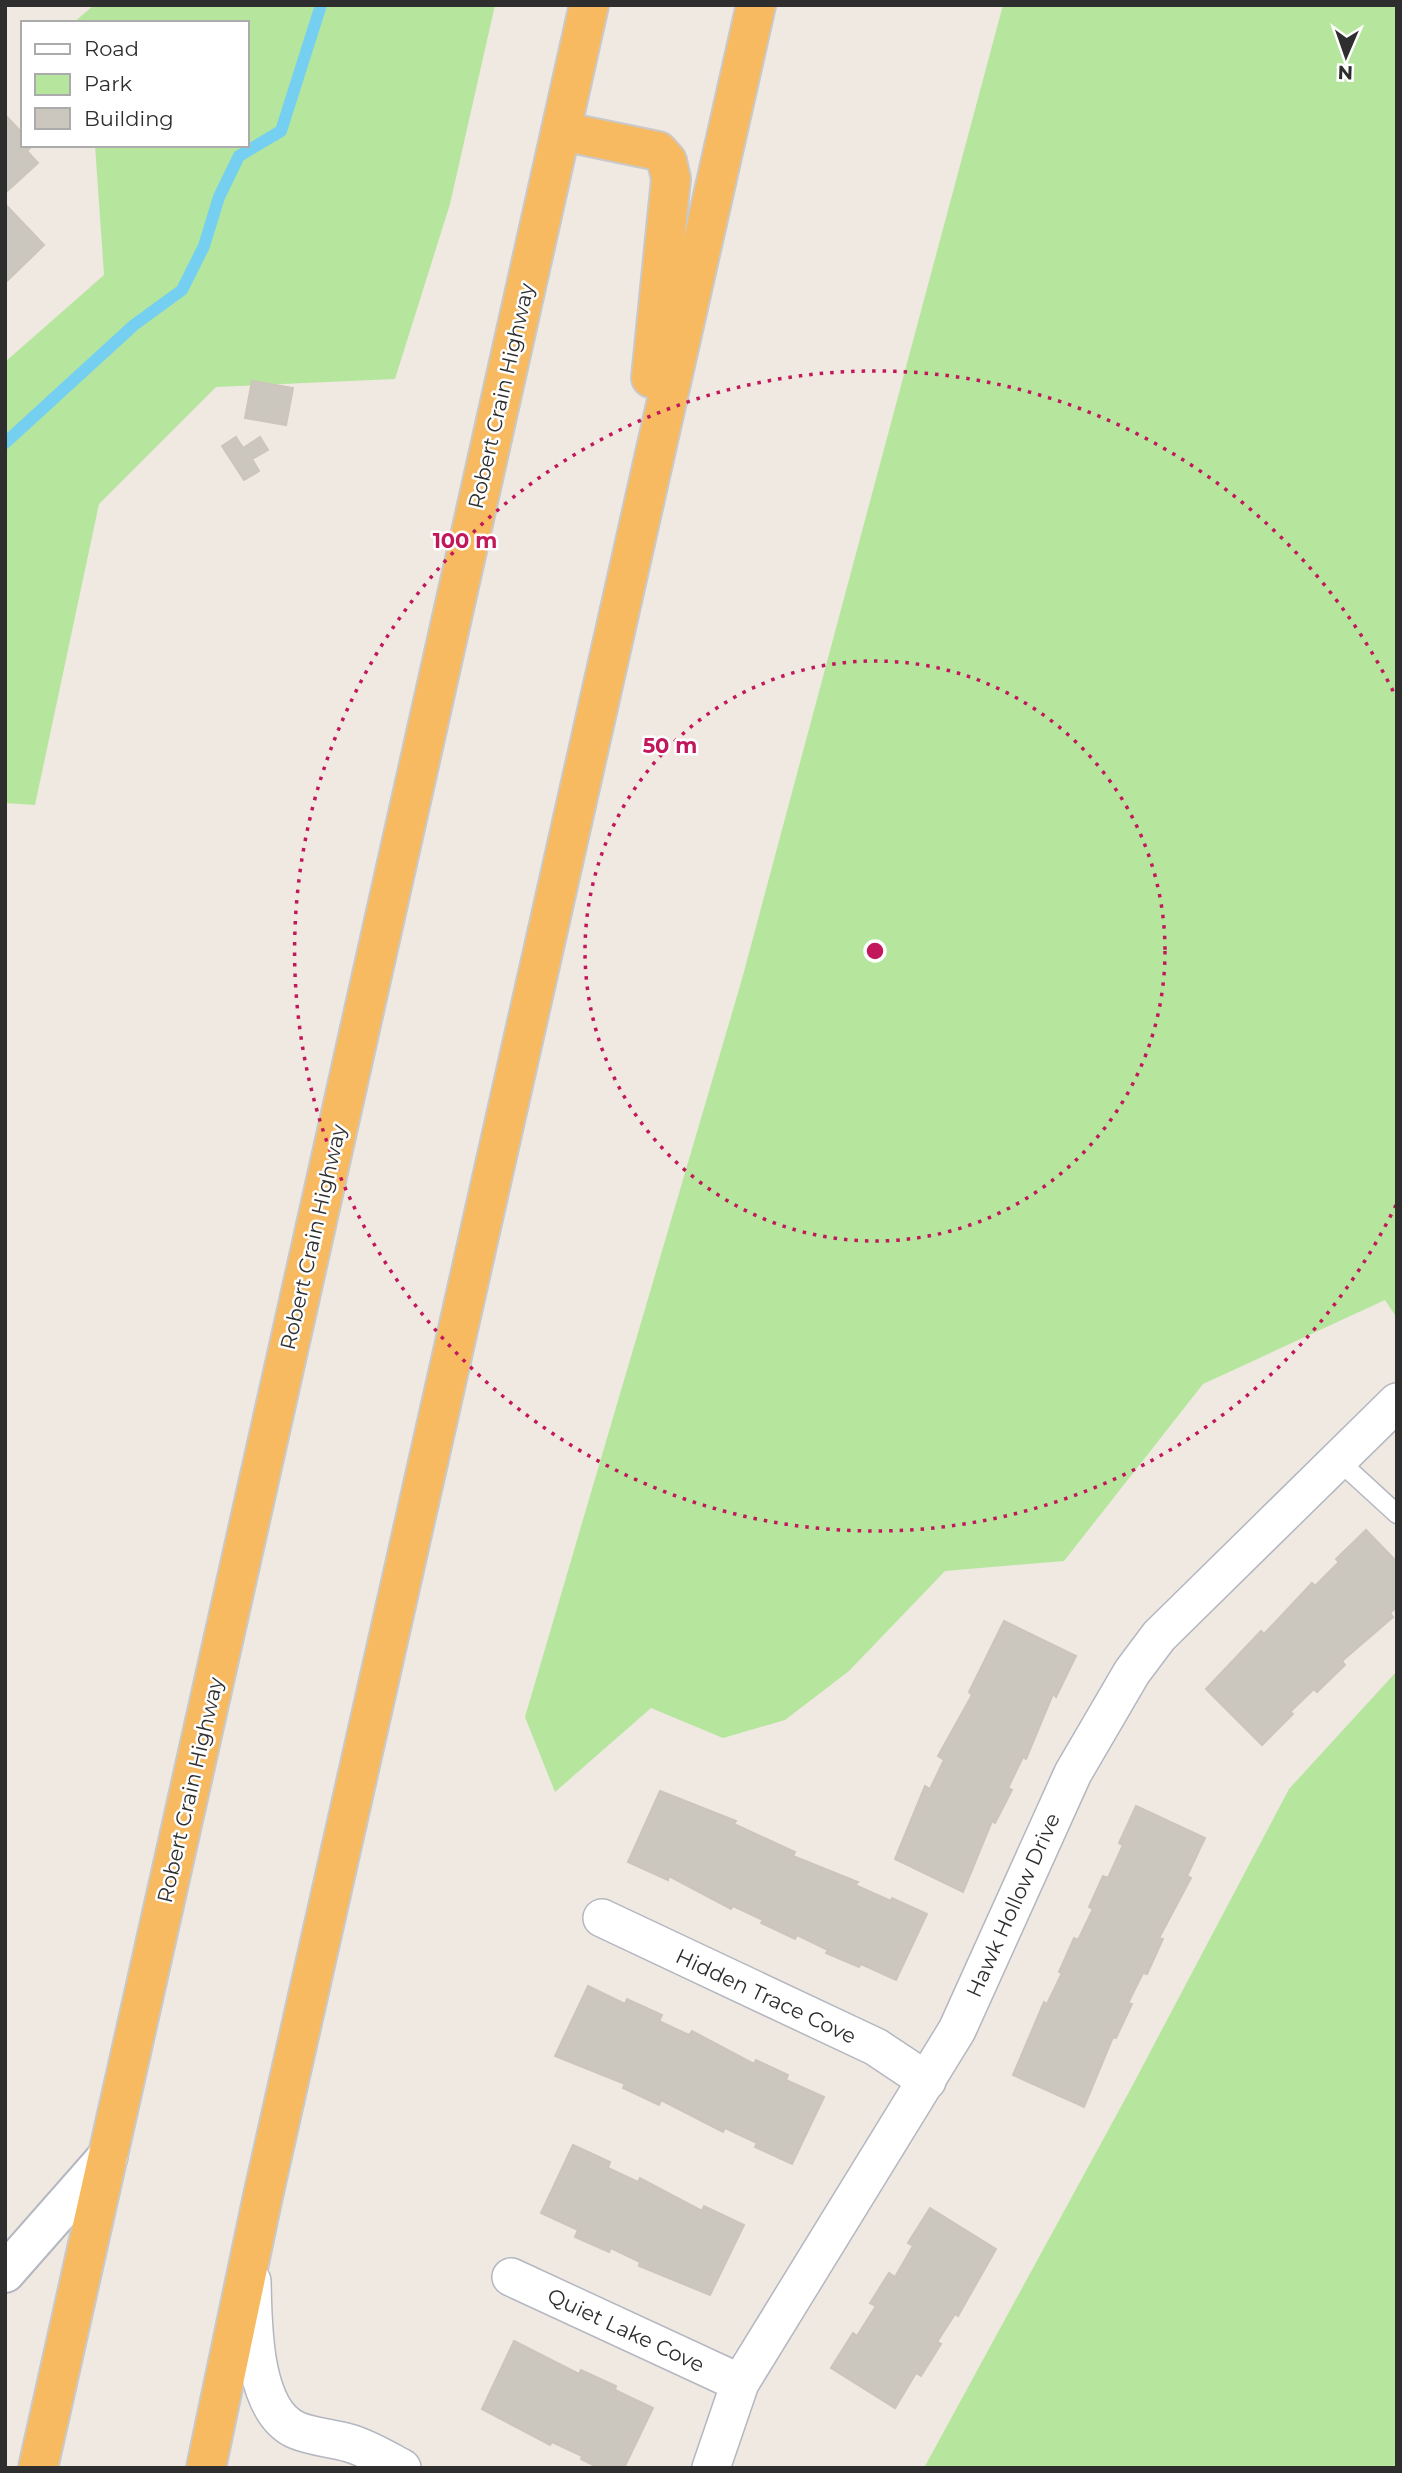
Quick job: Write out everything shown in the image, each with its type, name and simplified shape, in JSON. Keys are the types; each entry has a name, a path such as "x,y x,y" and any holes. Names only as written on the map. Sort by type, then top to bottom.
{"highway":[{"name":"Robert Crain Highway","path":"38,2468 589,5"},
{"path":"206,2468 251,2254 756,5"},
{"path":"561,131 658,151 667,161 671,179 632,554"}],"street":[{"name":"Hawk Hollow Drive","path":"710,2468 740,2383 957,2030 1073,1773 1132,1672 1159,1636 1397,1402"},
{"name":"Hidden Trace Cove","path":"602,1919 876,2047 927,2081"},
{"path":"5,2273 108,2156"},
{"path":"251,2254 253,2326 261,2377 275,2413 295,2430 351,2443 402,2468"},
{"name":"Quiet Lake Cove","path":"511,2277 740,2383"}],"lane":[{"path":"1338,1460 1397,1514"}],"green space":[{"path":"94,5 495,5 450,204 395,379 216,387 99,504 35,805 5,803 5,362 104,275 95,147 248,147 248,21 75,21"},
{"path":"1003,5 1397,5 1397,1318 1385,1300 1203,1384 1064,1561 945,1571 849,1671 785,1720 723,1738 651,1708 555,1792 525,1717 742,979"},
{"path":"1397,1671 1397,2468 924,2468 1129,2092 1289,1789"}],"building":[{"path":"7,117 21,132 21,147 31,147 27,151 38,163 5,193"},
{"path":"5,204 44,245 5,283"},
{"path":"252,381 293,388 286,425 245,418"},
{"path":"236,437 243,448 260,437 268,450 252,459 259,471 244,480 222,446"},
{"path":"1366,1530 1397,1562 1397,1607 1390,1613 1393,1617 1342,1661 1345,1665 1317,1692 1314,1689 1290,1712 1293,1714 1262,1745 1206,1689 1261,1631 1264,1634 1312,1583 1315,1586 1339,1562 1336,1559"},
{"path":"1004,1621 1076,1656 1056,1697 1053,1694 1026,1759 1023,1757 1008,1788 1012,1790 995,1823 992,1821 963,1892 895,1859 925,1786 930,1789 944,1760 938,1756 972,1695 969,1692"},
{"path":"660,1791 736,1821 734,1824 795,1852 793,1856 858,1882 855,1885 891,1901 892,1898 927,1914 896,1980 861,1964 859,1967 826,1953 828,1950 797,1935 795,1939 761,1923 763,1920 733,1906 731,1909 669,1876 668,1880 628,1862"},
{"path":"1136,1806 1205,1838 1187,1876 1191,1878 1159,1938 1163,1939 1147,1974 1143,1973 1128,2003 1132,2004 1116,2038 1113,2037 1084,2107 1013,2075 1044,2002 1047,2004 1062,1973 1059,1972 1074,1938 1078,1940 1093,1909 1089,1907 1103,1876 1108,1878 1123,1845 1119,1843"},
{"path":"588,1986 625,2004 627,1999 662,2015 659,2021 689,2035 692,2031 754,2064 756,2060 788,2075 786,2080 824,2097 792,2164 755,2147 757,2143 725,2128 723,2132 661,2100 659,2105 623,2088 625,2084 555,2056"},
{"path":"573,2145 610,2162 608,2168 638,2182 640,2178 702,2211 704,2206 744,2225 710,2295 639,2266 640,2262 611,2248 609,2252 575,2237 578,2230 541,2213"},
{"path":"930,2208 996,2249 958,2316 955,2314 937,2342 941,2344 921,2376 916,2373 895,2408 831,2368 853,2333 857,2336 876,2306 870,2303 889,2273 895,2277 913,2246 908,2243"},
{"path":"514,2341 579,2374 581,2370 616,2386 615,2390 653,2408 624,2468 599,2468 581,2459 582,2456 552,2442 550,2445 482,2409"}],"waterway":[{"path":"5,443 134,325 182,290 204,246 219,197 239,156 281,131 321,5"}]}
